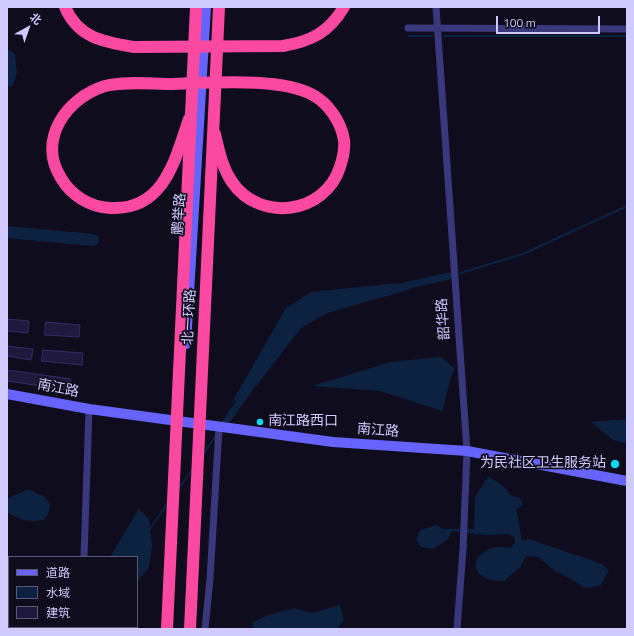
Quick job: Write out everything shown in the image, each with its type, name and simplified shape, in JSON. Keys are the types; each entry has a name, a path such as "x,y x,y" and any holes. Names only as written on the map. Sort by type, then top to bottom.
{"highway":[{"path":"65,7 75,23 89,36 111,43 134,47 283,46 309,41 325,30 337,19 344,7"},
{"name":"北一环路","path":"168,629 196,7"},
{"name":"北一环路","path":"190,629 219,7"},
{"path":"191,114 167,178 158,190 141,201 120,208 93,205 77,197 59,176 53,159 52,142 56,128 62,116 75,101 89,92 106,86 132,84 255,84 295,88 314,95 329,108 338,123 344,140 343,157 338,174 328,189 300,207 274,207 262,204 247,197 233,184 222,165 214,128"}],"main road":[{"name":"鹏举路","path":"181,422 206,7"},
{"name":"南江路","path":"7,394 89,409 219,428 333,442 467,451 627,481"}],"street":[{"name":"韶华路","path":"436,7 467,451 463,549 457,629"},
{"path":"408,28 627,29"},
{"path":"84,556 89,409"},
{"path":"205,629 210,579 219,428"}],"water":[{"path":"7,49 15,54 17,73 13,86 7,87"},
{"path":"399,283 412,289 327,313 301,328 257,385 231,404 286,308 311,292"},
{"path":"441,357 455,369 450,379 442,411 380,391 312,386 390,362"},
{"path":"627,419 627,443 613,440 591,422"},
{"path":"488,477 501,484 510,495 520,498 523,505 516,510 522,541 529,539 602,564 609,571 600,586 584,588 573,580 555,571 538,557 526,556 520,567 504,581 490,579 480,575 476,568 476,562 480,555 488,550 498,547 511,548 515,542 514,537 508,534 485,535 452,531 448,539 433,549 421,547 416,540 420,530 436,525 443,529 474,529 475,497"},
{"path":"28,489 45,497 50,505 48,515 43,520 24,520 7,512 7,499"},
{"path":"139,509 149,519 152,546 149,567 138,581 138,556 111,556"},
{"path":"340,605 344,620 337,629 254,629 252,623 268,615 295,608 311,613"}],"building":[{"path":"7,319 29,321 28,333 7,331"},
{"path":"46,322 80,325 79,337 45,335"},
{"path":"7,346 33,349 31,360 7,356"},
{"path":"43,350 83,353 82,365 42,361"},
{"path":"7,370 71,379 69,390 7,381"}],"waterway":[{"path":"409,36 432,36"},
{"path":"444,36 627,36"},
{"path":"460,273 523,254 627,206"},
{"path":"7,232 93,240"},
{"path":"396,288 449,276"},
{"path":"225,423 252,385"},
{"path":"203,454 216,436"},
{"path":"179,488 193,469"},
{"path":"149,530 168,503"}],"place":[{"name":"南江路西口","path":"260,422"},
{"name":"为民社区卫生服务站","path":"615,464"}]}
